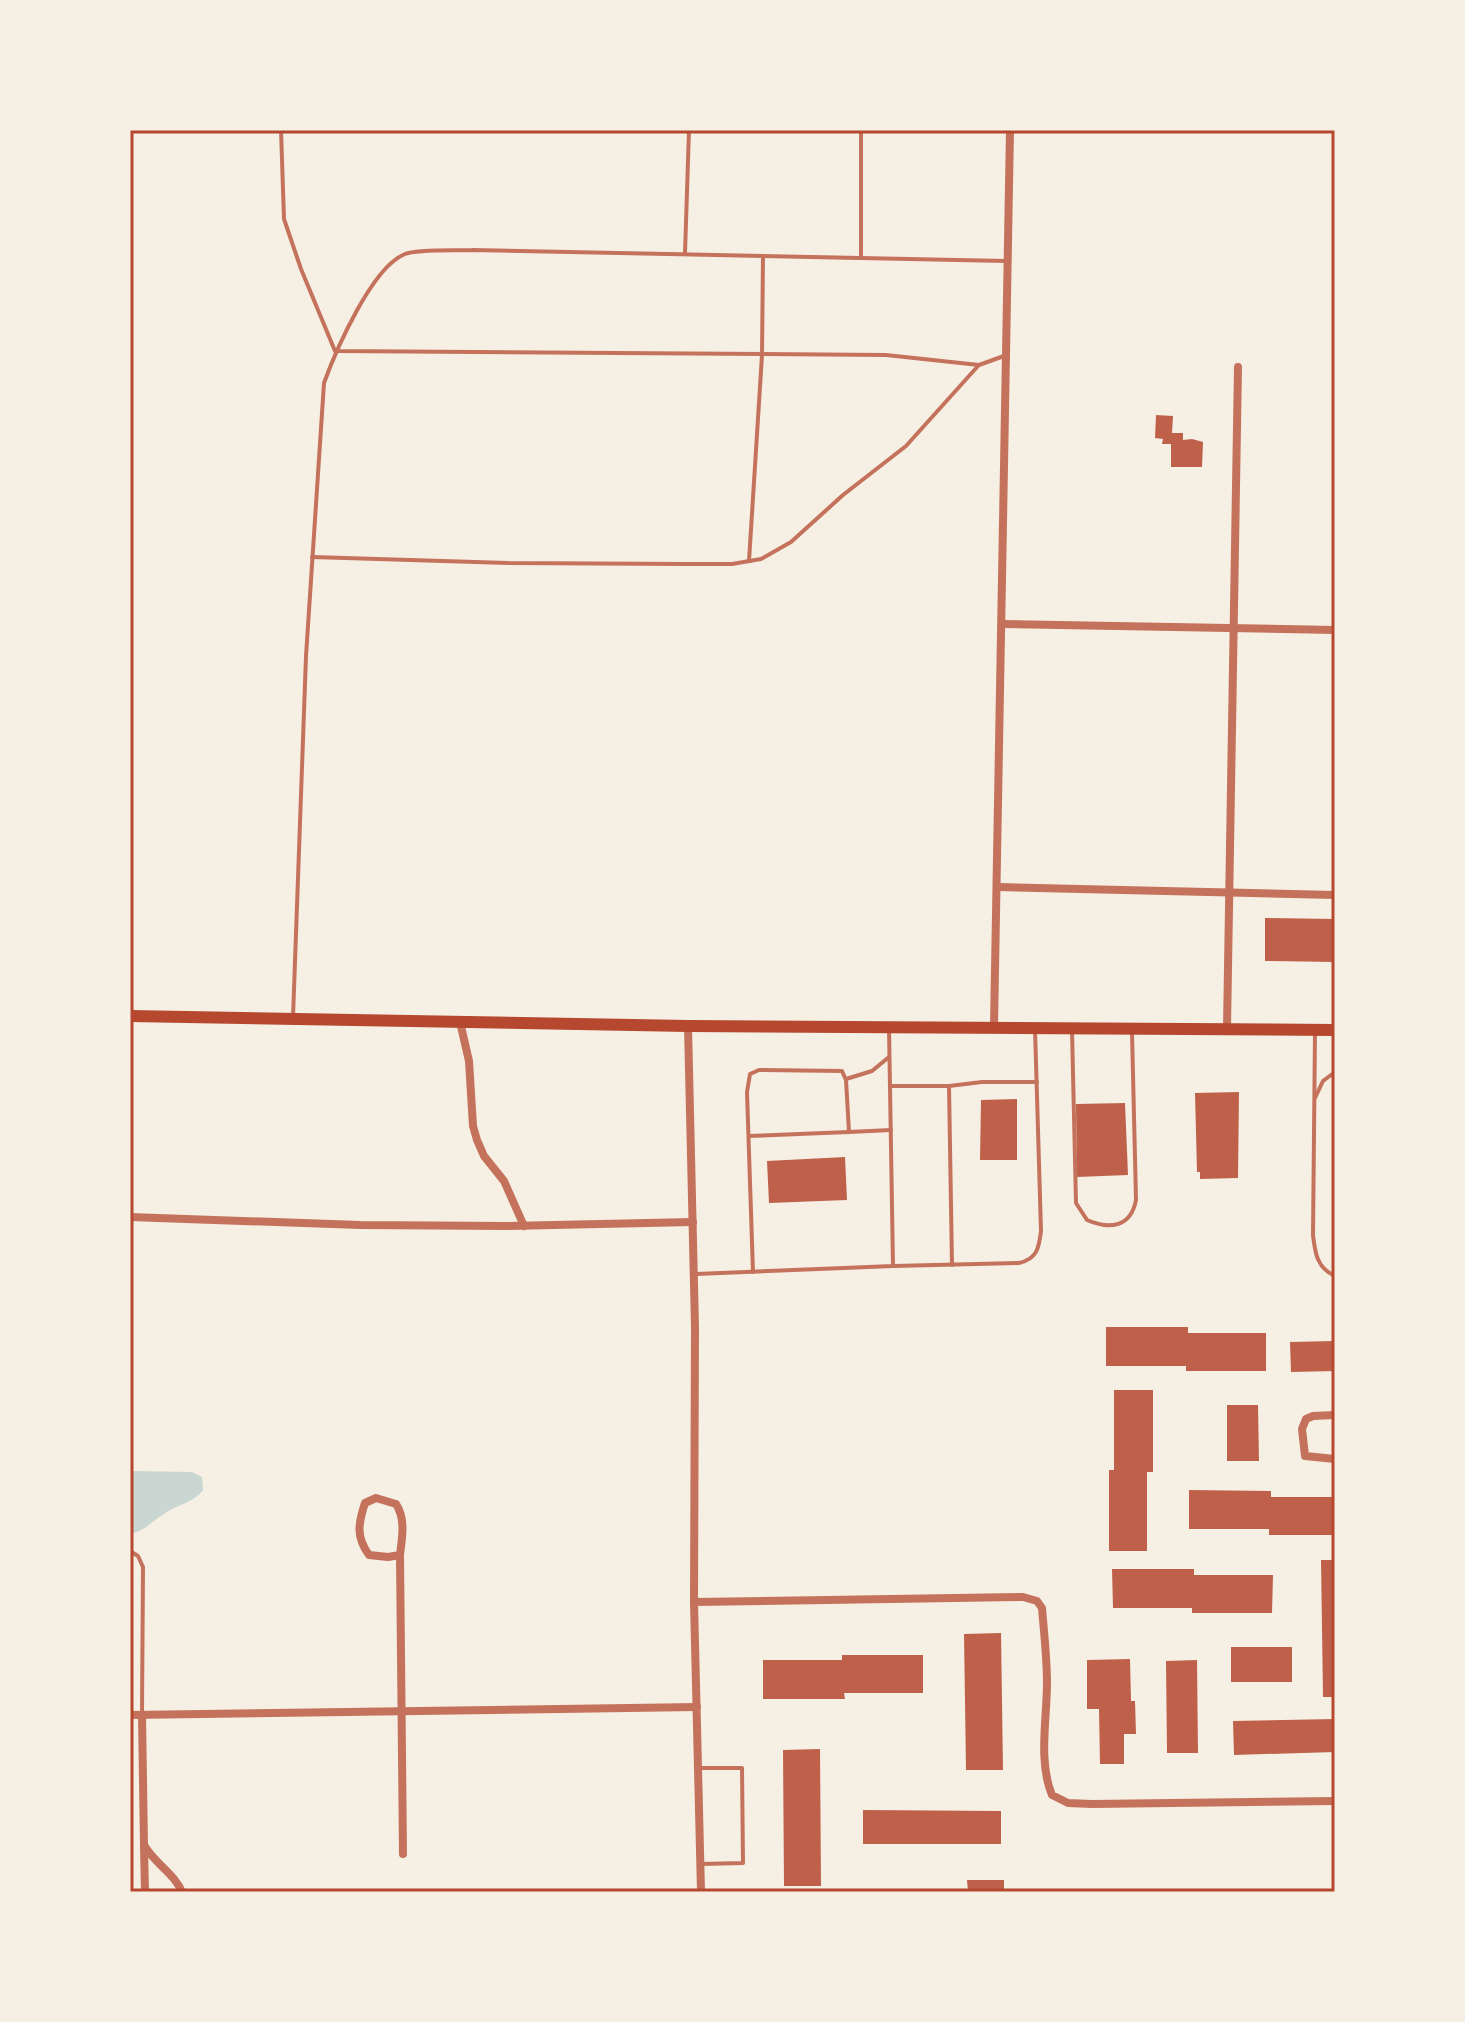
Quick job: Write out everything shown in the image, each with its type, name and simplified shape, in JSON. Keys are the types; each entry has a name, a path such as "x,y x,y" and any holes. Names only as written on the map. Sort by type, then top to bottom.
{"main road":[{"path":"130,1016 688,1026 1335,1030"}],"street":[{"path":"994,1026 1010,130"},
{"path":"1227,1028 1238,367"},
{"path":"1002,624 1335,630"},
{"path":"997,887 1335,895"},
{"path":"460,1022 469,1061 473,1126 477,1140 484,1156 504,1181 524,1226"},
{"path":"688,1026 694,1274 694,1602 701,1892"},
{"path":"130,1217 360,1225 524,1226 693,1222"},
{"path":"1335,1415 1313,1416 1306,1419 1302,1429 1305,1456 1335,1459"},
{"path":"400,1555 369,1555 359,1542 360,1519 365,1503 376,1498 396,1504 401,1511 403,1854"},
{"path":"694,1602 1023,1597 1037,1601 1042,1608 1047,1682 1047,1785 1052,1795 1068,1803 1092,1804 1335,1801"},
{"path":"130,1715 697,1707"},
{"path":"142,1715 145,1892"},
{"path":"144,1845 182,1892"}],"lane":[{"path":"281,130 284,219 335,351"},
{"path":"685,253 689,130"},
{"path":"861,130 861,257"},
{"path":"293,1020 312,557 324,383 335,351 378,276 406,253 473,250 1008,258"},
{"path":"749,561 762,355 763,255"},
{"path":"335,351 886,355 979,365 1006,355"},
{"path":"312,557 508,563 732,564 761,559 791,542 843,495 906,446 979,365"},
{"path":"889,1026 893,1266"},
{"path":"694,1274 1026,1261 1037,1252 1041,1231 1035,1027"},
{"path":"1072,1027 1076,1203 1087,1220 1107,1226 1115,1226 1129,1218 1136,1200 1132,1027"},
{"path":"1315,1030 1312,1219 1315,1249 1322,1269 1335,1276"},
{"path":"846,1079 872,1071 889,1057"},
{"path":"753,1272 750,1074 754,1071 842,1071 846,1079 849,1132"},
{"path":"1314,1103 1323,1081 1335,1072"},
{"path":"890,1086 1037,1082"},
{"path":"949,1086 952,1265"},
{"path":"749,1136 891,1130"},
{"path":"130,1551 138,1556 143,1567 142,1715"},
{"path":"698,1768 742,1768 743,1863 701,1864"}],"shaded area":[{"path":"130,1471 192,1472 202,1477 203,1490 190,1501 130,1534"}],"building":[{"path":"1156,415 1173,416 1172,433 1183,433 1183,440 1203,442 1202,467 1171,467 1171,444 1162,444 1163,439 1155,438"},
{"path":"1265,918 1335,919 1335,962 1265,961"},
{"path":"1239,1092 1238,1178 1200,1179 1200,1172 1197,1172 1195,1093"},
{"path":"1017,1099 1017,1160 980,1160 981,1100"},
{"path":"1125,1103 1128,1175 1077,1177 1076,1104"},
{"path":"845,1157 847,1200 769,1203 767,1161"},
{"path":"1106,1327 1188,1327 1188,1333 1266,1333 1266,1371 1186,1371 1186,1366 1106,1366"},
{"path":"1335,1341 1335,1371 1291,1372 1290,1342"},
{"path":"1114,1390 1153,1390 1153,1472 1147,1472 1147,1551 1109,1551 1109,1470 1114,1470"},
{"path":"1227,1405 1258,1405 1259,1461 1227,1461"},
{"path":"1189,1490 1271,1491 1271,1497 1335,1497 1335,1535 1269,1535 1269,1529 1189,1529"},
{"path":"1321,1560 1335,1560 1335,1697 1323,1697"},
{"path":"1112,1569 1194,1569 1194,1575 1273,1575 1272,1613 1192,1613 1192,1608 1113,1608"},
{"path":"1001,1633 1003,1770 966,1770 964,1634"},
{"path":"1231,1647 1292,1647 1292,1682 1231,1682"},
{"path":"842,1655 923,1655 923,1693 844,1693 845,1699 763,1699 763,1660 842,1660"},
{"path":"1130,1659 1136,1734 1124,1734 1124,1764 1100,1764 1099,1709 1087,1709 1087,1660"},
{"path":"1197,1660 1198,1753 1167,1753 1166,1661"},
{"path":"1335,1719 1335,1752 1234,1755 1233,1721"},
{"path":"820,1749 821,1886 784,1886 783,1750"},
{"path":"863,1810 1001,1811 1001,1844 863,1844"},
{"path":"967,1880 1004,1880 1004,1892 968,1892"}]}
